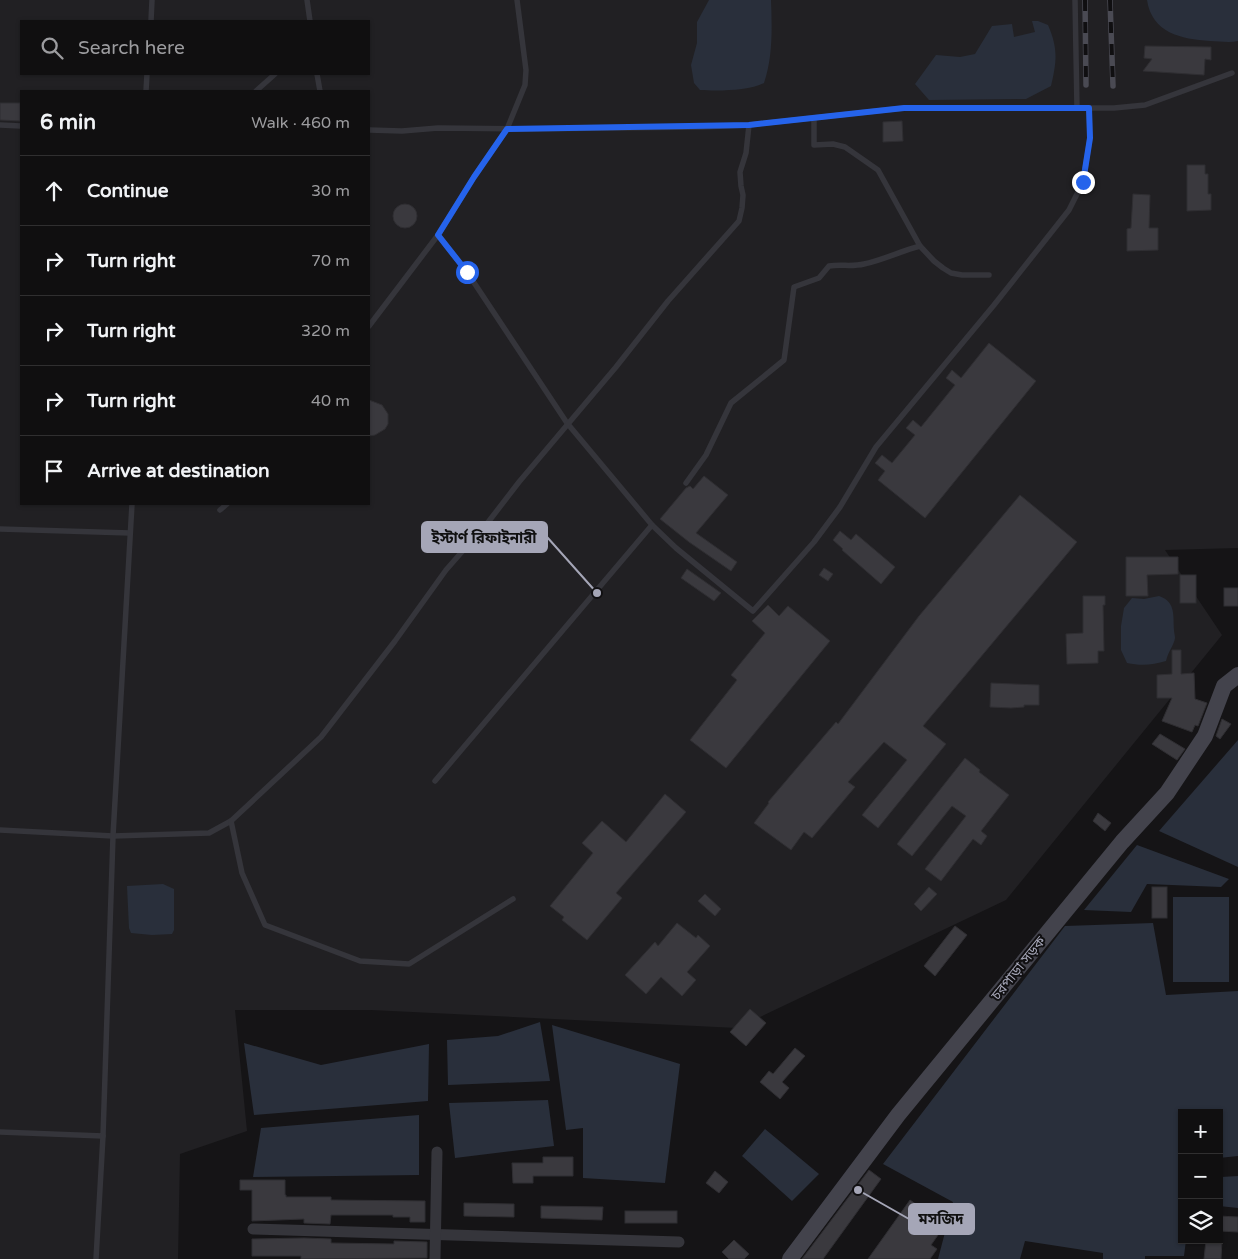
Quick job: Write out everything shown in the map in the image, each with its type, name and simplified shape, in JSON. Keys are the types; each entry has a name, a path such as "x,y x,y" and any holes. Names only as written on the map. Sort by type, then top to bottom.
{"street":[{"name":"চরপাড়া সড়ক","path":"790,1259 898,1115 1122,842 1167,793 1205,736 1224,686 1238,675"},
{"path":"435,1259 437,1152"},
{"path":"253,1228 679,1242"}],"lane":[{"path":"150,20 152,0"},
{"path":"307,0 310,20"},
{"path":"370,325 438,235 507,129 525,84 526,70 516,0"},
{"path":"1076,0 1077,108"},
{"path":"370,130 749,125 904,108 1089,108 1145,105 1232,72"},
{"path":"146,90 148,75"},
{"path":"257,90 274,75"},
{"path":"317,75 320,90"},
{"path":"438,235 467,272 567,423 652,525 676,548 753,611 814,542 840,507 876,447 994,305 1069,210 1083,182 1090,138 1089,108"},
{"path":"814,119 814,145 832,144 845,147 878,170 920,246 934,261 951,273 989,275"},
{"path":"0,125 20,126"},
{"path":"0,830 114,836 209,833 231,821 320,737 395,641 446,570 489,521 668,301 739,221 743,196 740,172 746,153 749,125"},
{"path":"686,483 706,455 731,403 784,360 794,287 819,278 829,266 862,265 920,246"},
{"path":"96,1259 114,836 132,505"},
{"path":"220,510 226,505"},
{"path":"435,781 652,525"},
{"path":"0,529 130,533"},
{"path":"231,821 242,873 265,926 360,961 409,964 513,899"},
{"path":"0,1132 102,1136"}],"shaded area":[{"path":"0,0 1238,0 1238,548 1165,550 1222,635 1006,900 737,1028 371,1010 235,1010 247,1131 180,1154 178,1259 0,1259"}],"water":[{"path":"709,0 771,0 772,31 764,83 733,90 700,90 694,83 691,65 697,43 697,22"},
{"path":"1147,0 1238,0 1238,41 1199,40 1170,32 1161,27 1155,20"},
{"path":"1032,21 1048,25 1054,41 1056,55 1051,86 1026,99 929,100 915,84 936,55 960,57 975,54 992,26 1012,24 1014,37 1035,32"},
{"path":"1159,596 1171,605 1173,614 1175,638 1166,661 1147,665 1127,663 1121,650 1121,626 1124,608 1132,598 1144,599"},
{"path":"1238,740 1238,867 1159,831"},
{"path":"1137,845 1229,879 1221,887 1147,884 1131,912 1084,910"},
{"path":"163,884 174,889 174,930 172,934 131,933 129,928 127,886"},
{"path":"1173,897 1229,897 1229,982 1173,982"},
{"path":"1153,923 1166,995 1238,991 1238,1156 1223,1158 1223,1109 1178,1109 1178,1244 1186,1244 1184,1256 1145,1256 1145,1259 1103,1259 1103,1253 1025,1241 1020,1259 938,1259 953,1202 883,1164 1065,926"},
{"path":"540,1022 550,1081 448,1085 447,1040 498,1036"},
{"path":"552,1025 680,1064 665,1183 583,1178 583,1128 566,1130"},
{"path":"244,1043 321,1065 429,1044 428,1101 254,1115"},
{"path":"548,1100 554,1146 455,1158 449,1103"},
{"path":"419,1115 419,1175 253,1177 261,1128"},
{"path":"765,1129 819,1174 792,1201 742,1156"},
{"path":"1238,1176 1238,1208 1223,1206 1223,1177"}],"building":[{"path":"1145,46 1211,47 1211,60 1205,59 1204,75 1143,71 1152,59 1144,58"},
{"path":"0,103 20,103 20,121 0,120"},
{"path":"902,121 903,141 883,142 883,122"},
{"path":"1187,165 1205,165 1205,174 1208,174 1208,194 1211,194 1211,210 1187,211"},
{"path":"1133,194 1150,195 1149,228 1158,228 1158,250 1127,251 1127,229 1131,228"},
{"path":"405,204 414,207 417,216 414,225 405,228 396,225 393,216 396,207"},
{"path":"989,343 1036,381 925,518 878,480 885,471 875,463 882,455 892,463 915,435 906,428 913,420 921,427 955,385 946,378 952,370 961,378"},
{"path":"370,400 382,405 388,414 388,424 385,429 370,436"},
{"path":"704,476 728,495 696,533 737,562 731,571 660,519 686,488 690,486 693,489"},
{"path":"1020,495 1077,542 923,726 946,744 878,828 862,815 907,760 884,742 848,782 855,787 812,838 804,832 791,850 754,823 768,802 836,722 838,724 919,616"},
{"path":"840,531 851,540 856,534 895,567 881,584 833,540"},
{"path":"1126,557 1178,557 1178,574 1147,575 1148,596 1126,596"},
{"path":"824,568 833,574 828,581 819,575"},
{"path":"687,569 721,593 714,601 681,578"},
{"path":"1180,575 1196,575 1196,603 1180,603"},
{"path":"1224,588 1238,588 1238,606 1224,606"},
{"path":"1083,596 1105,596 1105,605 1103,605 1104,651 1098,651 1098,663 1067,664 1066,634 1083,633"},
{"path":"768,605 779,616 788,606 830,641 726,768 690,740 737,680 731,675 765,633 752,621"},
{"path":"1172,650 1181,650 1181,674 1194,673 1195,699 1207,703 1198,726 1195,725 1192,732 1162,721 1172,698 1157,698 1157,675 1172,674"},
{"path":"991,683 1039,685 1039,705 1024,705 1024,707 1011,708 990,707"},
{"path":"1222,719 1231,724 1220,739 1216,736"},
{"path":"1160,734 1185,749 1177,760 1152,744"},
{"path":"965,758 980,770 979,772 1009,795 981,831 987,836 981,845 973,839 941,881 925,869 966,816 952,806 912,856 897,844"},
{"path":"665,794 686,812 616,893 622,898 587,940 562,920 564,917 550,906 593,853 582,843 602,821 626,842"},
{"path":"1098,813 1111,823 1105,831 1093,821"},
{"path":"929,887 937,894 921,911 914,904"},
{"path":"1152,887 1167,887 1167,918 1152,918"},
{"path":"705,894 721,909 715,916 698,901"},
{"path":"677,923 696,938 698,935 710,946 687,972 696,980 682,996 661,977 646,994 625,975 655,942 658,946"},
{"path":"955,926 967,935 935,976 924,966"},
{"path":"750,1009 766,1023 746,1046 730,1032"},
{"path":"795,1048 805,1056 782,1082 789,1088 780,1099 760,1082 769,1071 773,1074"},
{"path":"543,1157 573,1157 573,1176 533,1176 533,1183 513,1183 512,1163 543,1163"},
{"path":"869,1170 881,1179 823,1259 802,1259"},
{"path":"715,1171 728,1182 719,1193 706,1183"},
{"path":"240,1180 285,1180 286,1197 331,1197 331,1200 425,1201 425,1222 410,1222 410,1217 393,1217 393,1215 331,1215 330,1224 304,1223 304,1219 252,1221 252,1190 240,1190"},
{"path":"910,1200 945,1225 931,1245 937,1249 930,1259 868,1259"},
{"path":"464,1203 514,1204 514,1217 464,1216"},
{"path":"541,1206 603,1207 602,1220 541,1218"},
{"path":"625,1211 677,1211 677,1223 625,1223"},
{"path":"1223,1216 1238,1217 1238,1232 1223,1231"},
{"path":"252,1239 331,1239 331,1243 394,1244 394,1241 427,1242 427,1258 301,1259 301,1256 252,1256"},
{"path":"734,1240 749,1254 744,1259 729,1259 722,1252"},
{"path":"1206,1244 1222,1244 1221,1259 1204,1259"}],"railway":[{"path":"1085,0 1086,85"},
{"path":"1110,0 1113,86"}],"place":[{"name":"ইস্টার্ণ রিফাইনারী","path":"597,593"},
{"name":"মসজিদ","path":"858,1190"}],"route":[{"path":"467,272 438,235 507,129 749,125 904,108 1089,108 1090,138 1083,182"}]}
